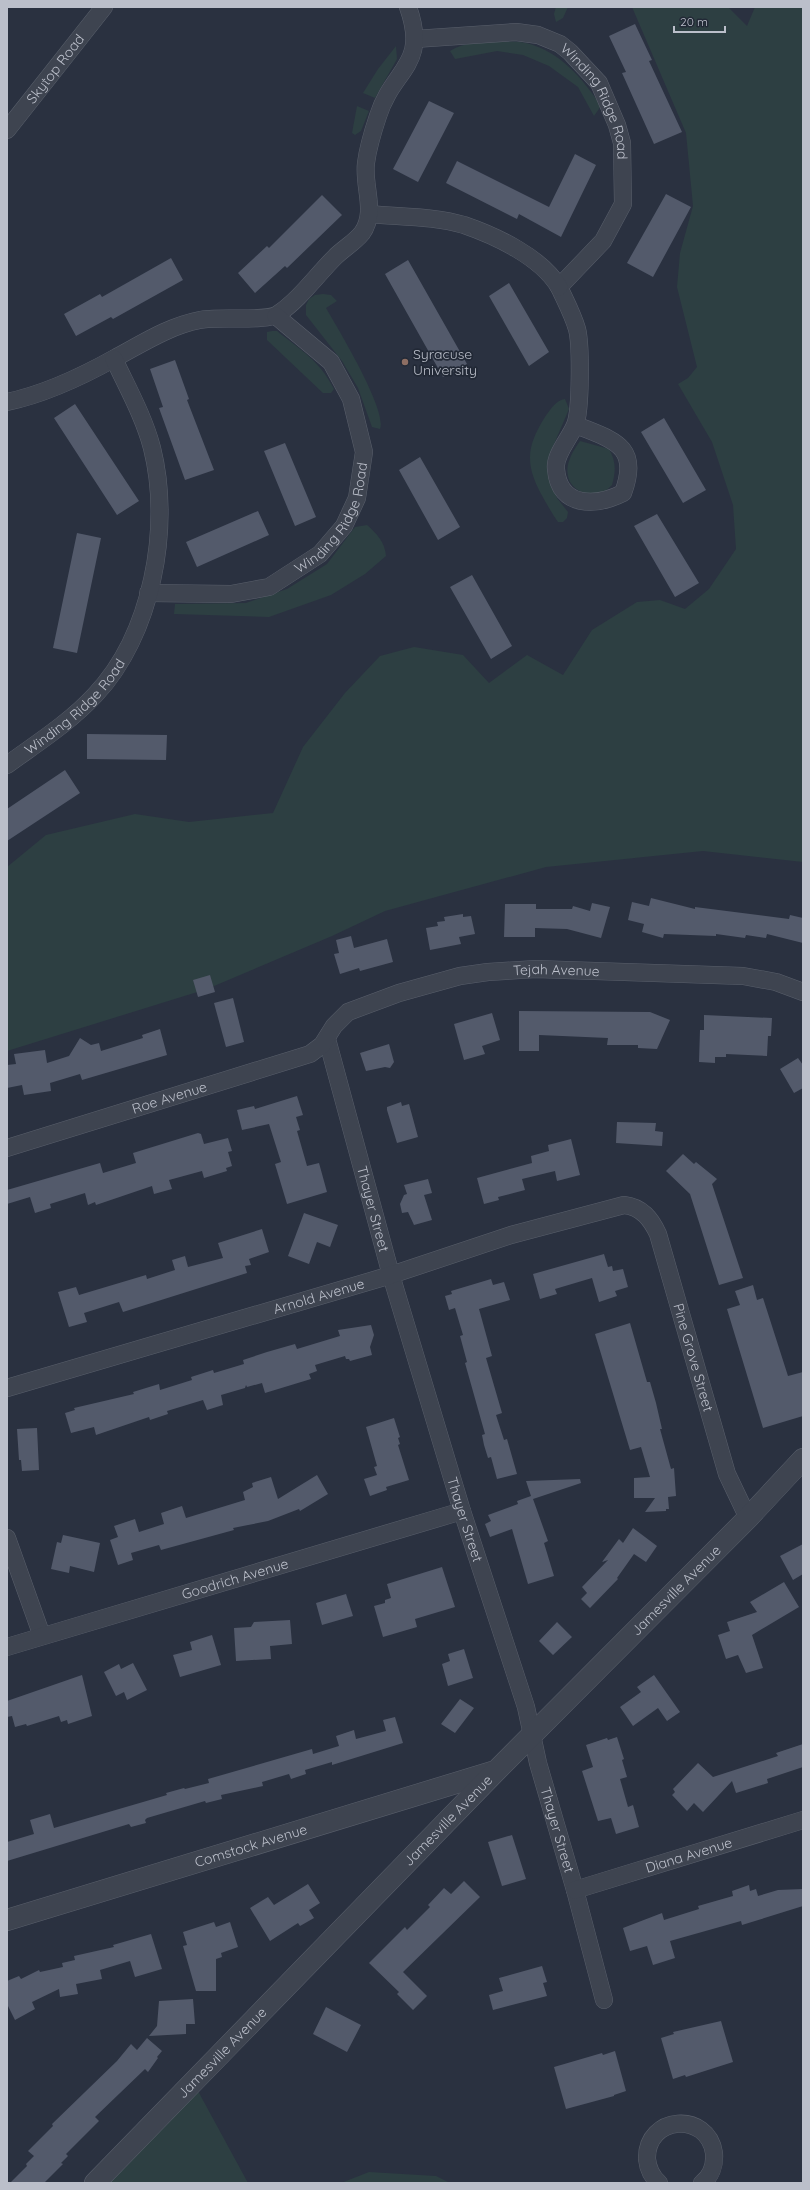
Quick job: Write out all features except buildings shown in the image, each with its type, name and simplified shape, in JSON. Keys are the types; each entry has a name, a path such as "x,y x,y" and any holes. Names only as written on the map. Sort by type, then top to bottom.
{"street":[{"name":"Skytop Road","path":"7,130 104,7"},
{"path":"7,402 31,397 74,380 167,329 202,319 276,316 362,233 370,214 365,165 371,136 382,104 412,58 415,39 415,25 408,7"},
{"name":"Winding Ridge Road","path":"415,39 516,32 538,35 560,44 570,52 599,83 617,125 622,143 623,204 603,241 560,287"},
{"path":"370,214 420,218 463,225 519,249 541,265 560,287 577,329 580,403 576,425 564,444 555,468 559,481 568,497 582,502 596,503 623,493 627,482 629,466 622,448 610,440 576,425"},
{"name":"Winding Ridge Road","path":"148,593 231,594 269,587 320,554 344,526 354,505 357,498 364,452 351,399 331,362 276,316"},
{"name":"Winding Ridge Road","path":"7,765 69,720 96,694 123,658 132,640 148,593 157,551 161,513 160,485 152,447 134,400 114,359"},
{"name":"Tejah Avenue","path":"327,1039 334,1026 348,1012 399,993 460,976 488,972 536,969 743,976 776,982 803,992"},
{"name":"Roe Avenue","path":"7,1148 310,1054 327,1039"},
{"name":"Thayer Street","path":"327,1039 391,1275 462,1511 526,1707 538,1763 575,1890 604,2000"},
{"name":"Arnold Avenue","path":"7,1388 391,1275 511,1234 624,1205 631,1206"},
{"name":"Pine Grove Street","path":"631,1206 640,1210 653,1223 658,1234 727,1474 748,1518"},
{"name":"Jamesville Avenue","path":"95,2183 494,1772 748,1518 803,1459"},
{"name":"Goodrich Avenue","path":"7,1647 462,1511"},
{"path":"7,1538 42,1636"},
{"name":"Comstock Avenue","path":"7,1920 494,1772"},
{"name":"Diana Avenue","path":"575,1890 803,1820"},
{"path":"659,2183 651,2174 648,2164 647,2152 650,2141 657,2132 667,2126 678,2123 689,2124 700,2129 708,2137 713,2147 715,2158 712,2169 702,2183"}],"shaded area":[{"path":"556,7 568,7 563,18 556,22 554,14"},
{"path":"632,7 728,7 747,26 755,7 803,7 803,862 703,851 546,867 385,911 332,936 207,989 7,1051 7,867 46,835 135,814 189,822 273,813 303,747 345,693 380,656 414,647 463,655 489,683 527,655 563,675 592,630 637,602 660,600 685,609 709,589 736,549 733,505 712,442 678,384 688,378 697,367 677,287 680,253 693,206 686,133"},
{"path":"498,41 526,43 550,52 560,59 578,76 601,106 594,116 578,87 549,66 523,55 497,51 455,59 450,51 467,44"},
{"path":"396,46 397,59 375,98 363,93 378,69"},
{"path":"357,106 369,111 361,131 355,135 352,133"},
{"path":"315,295 331,295 337,301 326,308 350,350 369,388 380,419 380,429 372,427 358,388 342,361 306,315 306,305 309,299"},
{"path":"277,331 316,363 334,389 331,393 323,393 267,340 267,332"},
{"path":"565,399 569,409 549,456 547,466 550,480 557,498 568,512 567,518 563,522 558,522 534,479 530,459 533,439 545,417 556,403"},
{"path":"580,441 609,449 613,458 615,471 612,485 600,494 595,495 580,491 569,481 567,471 569,462 572,453"},
{"path":"367,525 380,539 386,556 365,574 331,595 269,617 174,614 175,604 246,603 287,589 327,564 355,527"},
{"path":"198,2091 248,2183 109,2183"},
{"path":"369,2172 436,2176 450,2183 341,2183"}],"place":[{"name":"Syracuse University","path":"405,362"}]}
